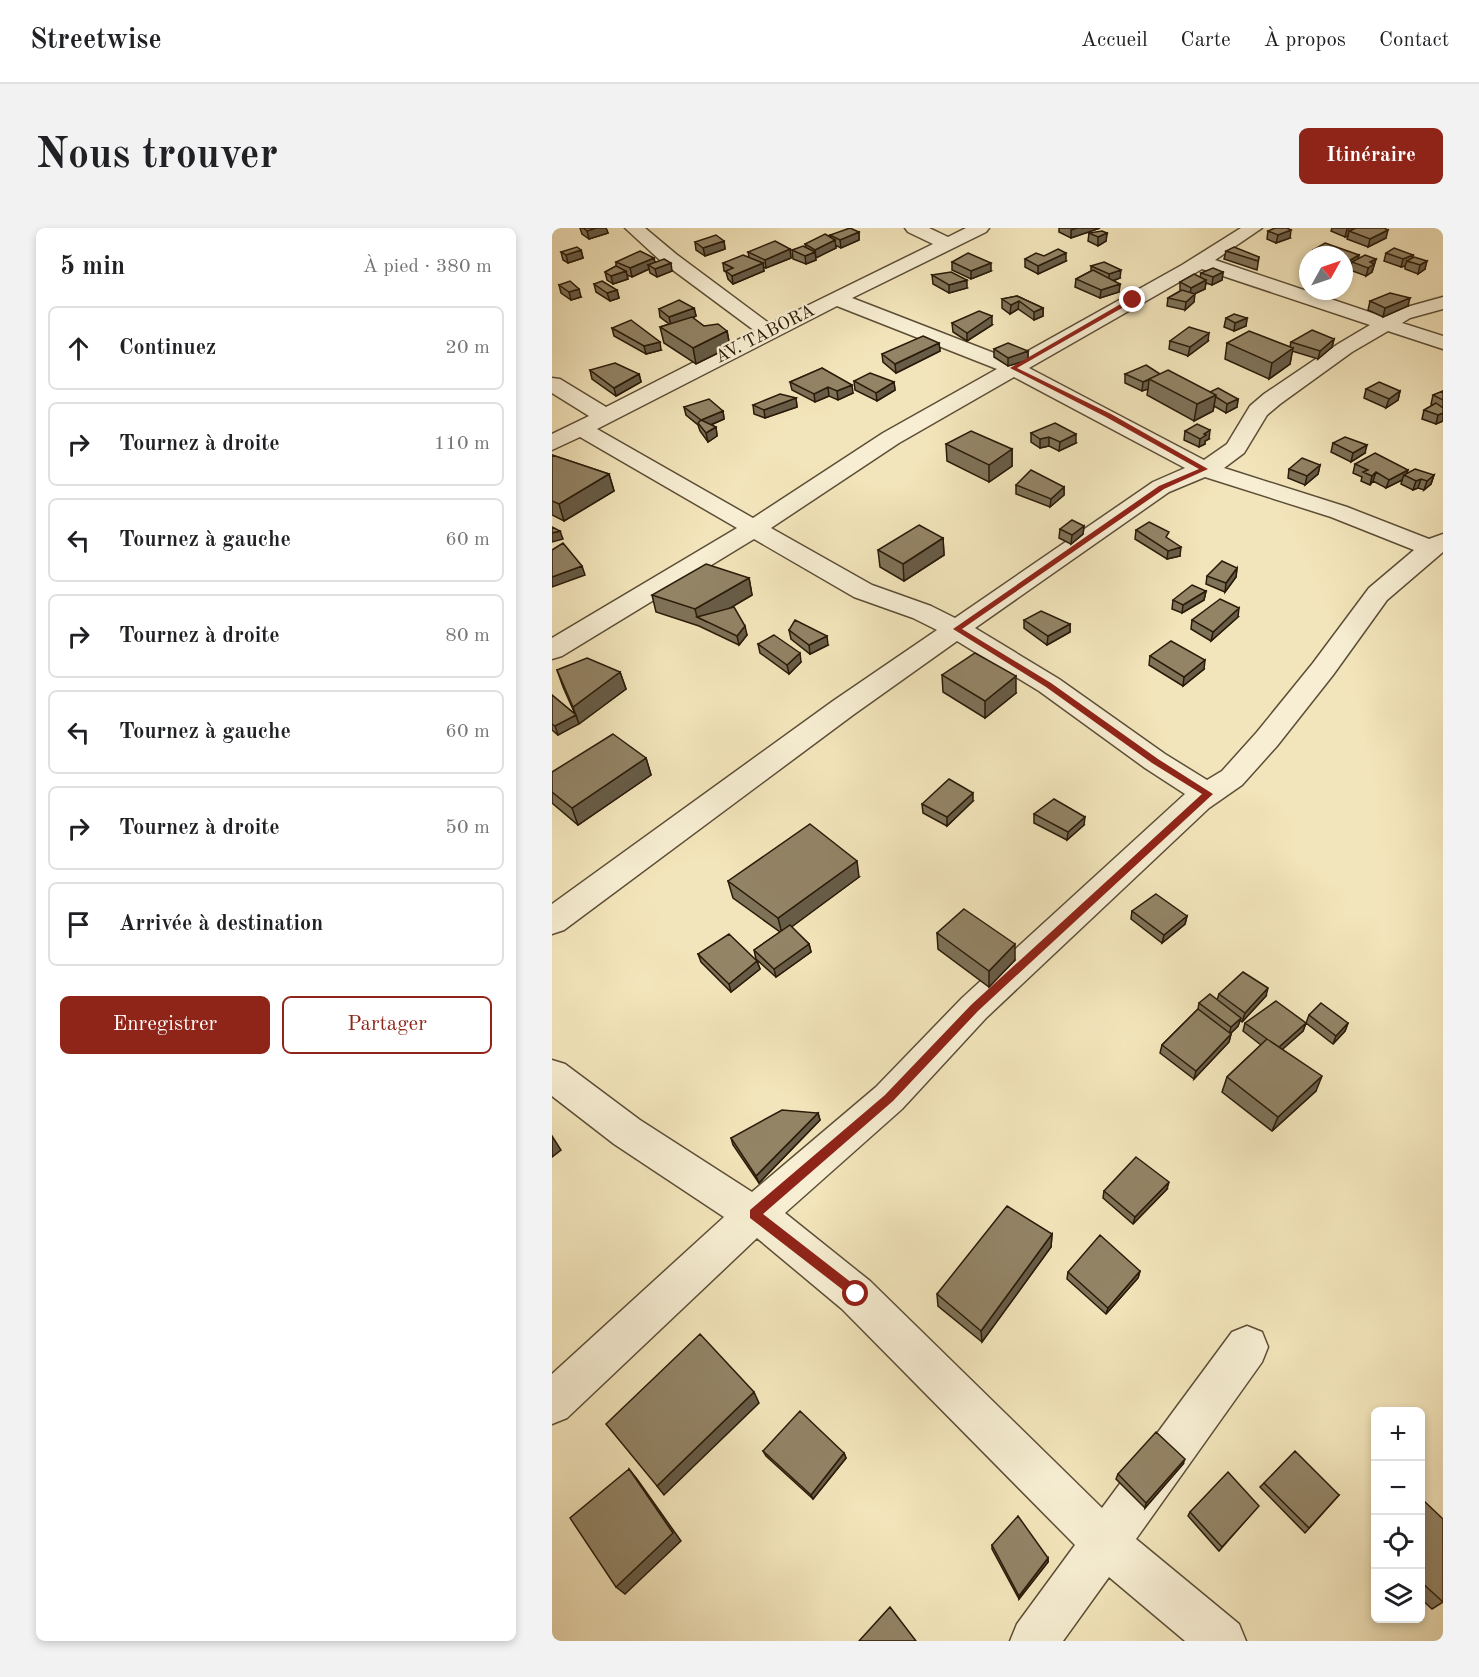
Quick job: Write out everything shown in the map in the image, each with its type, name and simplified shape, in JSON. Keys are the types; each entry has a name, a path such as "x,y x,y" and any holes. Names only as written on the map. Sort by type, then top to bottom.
{"street":[{"path":"634,228 669,258 769,332"},
{"path":"914,228 948,244"},
{"name":"AV. TABORA","path":"552,443 980,228"},
{"path":"552,650 755,526 891,438 1201,262 1253,228"},
{"path":"1201,262 1443,343"},
{"path":"836,299 1013,368 1108,416 1204,469 1438,545"},
{"path":"552,921 843,708 1161,487 1219,462 1236,448 1258,411 1272,399 1384,324 1403,314 1443,303"},
{"path":"552,384 605,416"},
{"path":"582,429 755,526 863,591 922,612 957,629 1048,685 1155,761 1208,794"},
{"path":"552,1403 754,1214 889,1098 974,1008 1198,800 1232,778 1267,740 1323,669 1377,594 1438,545"},
{"path":"552,1075 627,1132 754,1214 856,1294 1106,1544 1222,1641"},
{"path":"1034,1641 1247,1347"}],"building":[{"path":"850,228 859,232 840,240 830,235"},
{"path":"1275,228 1291,230 1278,235 1268,231"},
{"path":"1356,228 1388,230 1370,239 1349,231"},
{"path":"1102,231 1107,233 1098,237 1089,233"},
{"path":"825,234 835,240 815,250 805,244"},
{"path":"716,235 724,241 703,248 695,242"},
{"path":"775,241 790,249 765,260 748,252"},
{"path":"803,246 815,252 805,256 792,250"},
{"path":"577,247 581,250 566,255 561,252"},
{"path":"1234,247 1259,257 1258,261 1226,251"},
{"path":"1394,248 1413,255 1403,259 1386,253"},
{"path":"1058,249 1066,253 1038,266 1025,259 1036,253 1044,256"},
{"path":"640,251 654,258 630,268 616,262"},
{"path":"968,253 991,263 971,271 952,262"},
{"path":"743,255 763,263 732,276 726,271 733,268 723,263"},
{"path":"1365,255 1376,259 1370,262 1374,264 1368,268 1353,261"},
{"path":"1414,257 1427,261 1420,265 1407,261"},
{"path":"664,259 671,263 655,269 648,265"},
{"path":"1104,262 1121,270 1109,274 1091,266"},
{"path":"616,266 626,271 611,276 605,272"},
{"path":"1213,268 1223,272 1213,277 1201,273"},
{"path":"1093,270 1120,284 1101,290 1076,279"},
{"path":"951,272 967,280 949,285 932,275"},
{"path":"1194,274 1206,280 1191,288 1180,282"},
{"path":"570,281 579,289 569,292 559,285"},
{"path":"602,281 617,290 607,293 594,284"},
{"path":"1182,290 1195,294 1186,302 1168,298"},
{"path":"1390,293 1410,298 1385,308 1370,301"},
{"path":"1017,296 1043,308 1034,312 1019,301 1011,305 1002,299"},
{"path":"679,300 694,308 669,317 659,309"},
{"path":"979,311 992,316 967,333 952,323"},
{"path":"1234,314 1247,318 1235,323 1226,318"},
{"path":"692,317 704,326 718,324 727,331 693,348 660,327"},
{"path":"631,320 660,342 644,346 612,328"},
{"path":"1189,327 1209,333 1190,347 1170,341"},
{"path":"1312,330 1334,339 1320,351 1291,342"},
{"path":"1249,331 1293,348 1272,363 1227,343"},
{"path":"923,336 939,343 895,364 882,354"},
{"path":"1008,343 1028,351 1008,358 994,349"},
{"path":"615,363 639,374 614,388 590,370"},
{"path":"1146,365 1160,374 1143,382 1125,374"},
{"path":"822,368 852,385 837,391 828,387 814,394 790,382"},
{"path":"1168,370 1216,395 1197,404 1149,379"},
{"path":"870,373 894,382 876,393 854,381"},
{"path":"1379,382 1400,391 1389,399 1366,389"},
{"path":"1218,388 1238,399 1227,404 1210,392"},
{"path":"1443,391 1443,400 1433,395"},
{"path":"780,394 796,398 764,410 753,405"},
{"path":"709,399 723,411 701,420 684,407"},
{"path":"1436,403 1443,408 1443,413 1438,415 1424,410"},
{"path":"701,420 716,427 706,433 698,423"},
{"path":"1055,423 1076,434 1060,442 1049,437 1040,439 1031,433"},
{"path":"1197,424 1210,430 1200,439 1185,431"},
{"path":"971,431 1012,449 989,465 946,444"},
{"path":"1345,437 1367,445 1353,453 1333,443"},
{"path":"1375,453 1408,470 1389,480 1376,472 1372,476 1363,472 1368,470 1355,464"},
{"path":"552,455 609,474 559,504 552,501"},
{"path":"1302,458 1320,465 1307,476 1289,469"},
{"path":"1415,469 1434,475 1427,481 1421,479 1416,481 1404,475"},
{"path":"1031,470 1064,487 1051,499 1016,485"},
{"path":"1072,520 1084,526 1072,535 1060,529"},
{"path":"1149,522 1169,532 1166,537 1181,547 1168,551 1136,530"},
{"path":"919,525 943,538 903,564 878,550"},
{"path":"552,527 560,531 552,533"},
{"path":"563,543 582,566 552,577 552,550"},
{"path":"1222,561 1237,568 1226,583 1207,576"},
{"path":"706,564 749,578 695,609 652,595"},
{"path":"1192,585 1206,591 1183,605 1173,600"},
{"path":"1220,599 1239,608 1213,632 1192,620"},
{"path":"734,607 745,626 737,636 697,617"},
{"path":"1041,611 1070,624 1048,636 1024,620"},
{"path":"795,620 827,636 809,645 789,630"},
{"path":"774,635 800,653 787,665 758,644"},
{"path":"1171,641 1205,660 1184,677 1150,656"},
{"path":"975,653 1016,676 985,701 942,675"},
{"path":"587,658 620,672 573,707 557,670"},
{"path":"552,695 576,715 555,726 552,724"},
{"path":"613,734 646,758 572,808 552,792 552,772"},
{"path":"949,779 973,793 947,817 922,804"},
{"path":"1054,799 1085,817 1068,832 1034,814"},
{"path":"810,824 857,861 778,918 728,881"},
{"path":"1156,894 1187,916 1164,935 1132,911"},
{"path":"964,909 1015,944 989,971 937,933"},
{"path":"790,925 809,944 774,969 754,950"},
{"path":"729,934 757,961 729,984 698,954"},
{"path":"1243,972 1268,988 1245,1013 1219,994"},
{"path":"1210,994 1241,1018 1231,1027 1199,1003"},
{"path":"1276,1001 1306,1023 1279,1047 1245,1023"},
{"path":"1321,1003 1348,1023 1336,1036 1309,1015"},
{"path":"1198,1009 1231,1034 1196,1071 1162,1045"},
{"path":"1267,1039 1322,1076 1278,1117 1227,1077"},
{"path":"782,1110 818,1113 756,1176 731,1138"},
{"path":"1136,1157 1169,1182 1135,1217 1104,1191"},
{"path":"1007,1206 1052,1234 981,1331 937,1294"},
{"path":"1100,1235 1140,1271 1108,1308 1068,1272"},
{"path":"700,1334 754,1392 657,1486 606,1424"},
{"path":"800,1411 844,1453 811,1495 763,1451"},
{"path":"1156,1432 1185,1459 1146,1503 1118,1474"},
{"path":"1295,1451 1339,1495 1309,1528 1264,1483"},
{"path":"629,1469 673,1533 616,1587 570,1518"},
{"path":"1228,1472 1259,1506 1222,1547 1190,1512"},
{"path":"1425,1502 1443,1519 1443,1602 1425,1586"},
{"path":"1018,1516 1048,1558 1019,1596 992,1545"},
{"path":"890,1607 916,1641 859,1641"}],"route":[{"path":"856,1294 829,1270 754,1214 889,1098 974,1008 1198,800 1208,794 1155,761 1048,685 957,629 1161,487 1204,469 1108,416 1013,368 1133,300"}]}
